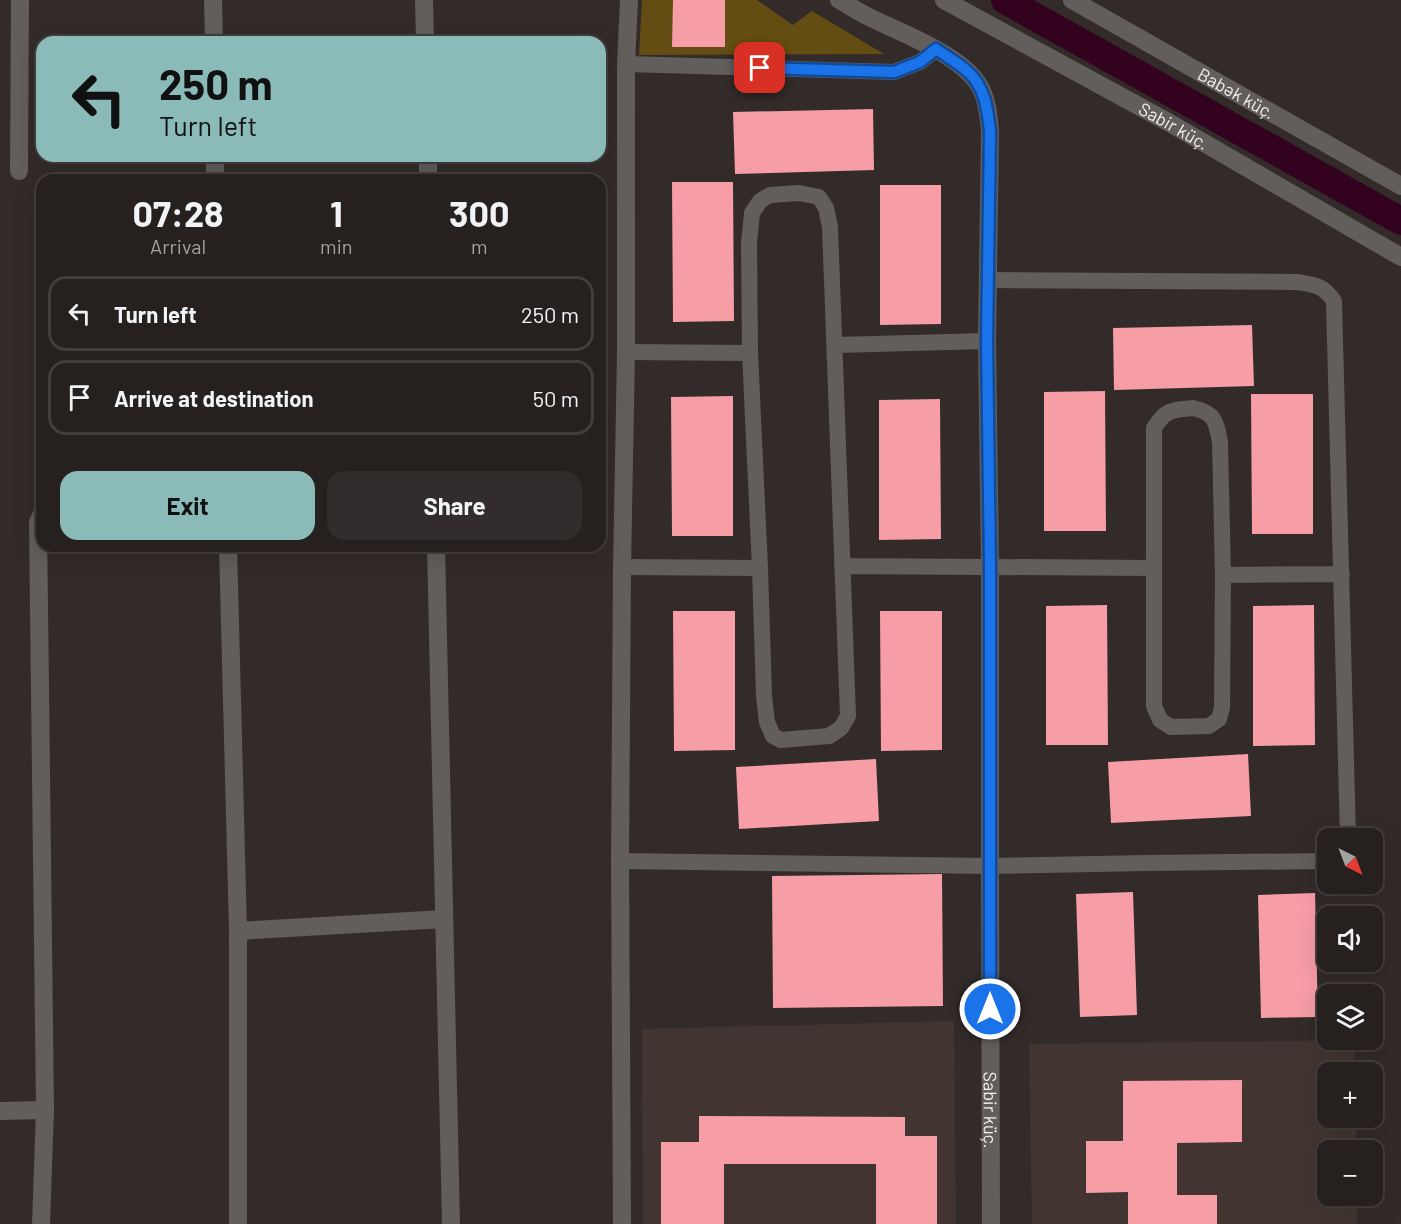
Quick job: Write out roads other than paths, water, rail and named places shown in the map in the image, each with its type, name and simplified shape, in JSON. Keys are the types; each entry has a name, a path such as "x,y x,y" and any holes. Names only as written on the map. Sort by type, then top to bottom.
{"street":[{"path":"19,171 20,0"},
{"path":"213,0 214,36"},
{"path":"424,0 425,36"},
{"path":"622,1224 620,861 626,352 626,64 629,0"},
{"name":"Sabir küç.","path":"838,0 936,49 970,73 982,90 988,111 990,132 987,341 990,567 991,1224"},
{"name":"Sabir küç.","path":"944,0 1168,122 1401,257"},
{"name":"Babək küç.","path":"1072,0 1401,186"},
{"path":"38,552 45,1110 41,1224"},
{"path":"228,552 238,931 238,1224"},
{"path":"436,552 451,1224"},
{"path":"238,931 444,919"},
{"path":"0,1111 45,1110"}],"lane":[{"path":"626,64 894,72 920,62 936,49"},
{"path":"799,193 819,197 826,208 830,227 836,345 848,716 842,728 829,736 782,740 773,735 767,722 764,696 750,352 749,243 752,213 760,201 770,195 799,193"},
{"path":"987,280 1297,282 1316,285 1327,291 1334,301 1348,828"},
{"path":"836,345 987,341"},
{"path":"626,352 750,352"},
{"path":"1193,408 1206,411 1216,423 1220,442 1223,575 1222,708 1219,719 1209,726 1171,727 1160,720 1154,706 1153,568 1154,428 1169,410 1193,408"},
{"path":"842,566 1153,568"},
{"path":"622,567 760,568"},
{"path":"1223,575 1342,574"},
{"path":"620,861 990,866 1317,861"}],"waterway":[{"path":"1005,0 1401,221"}]}
